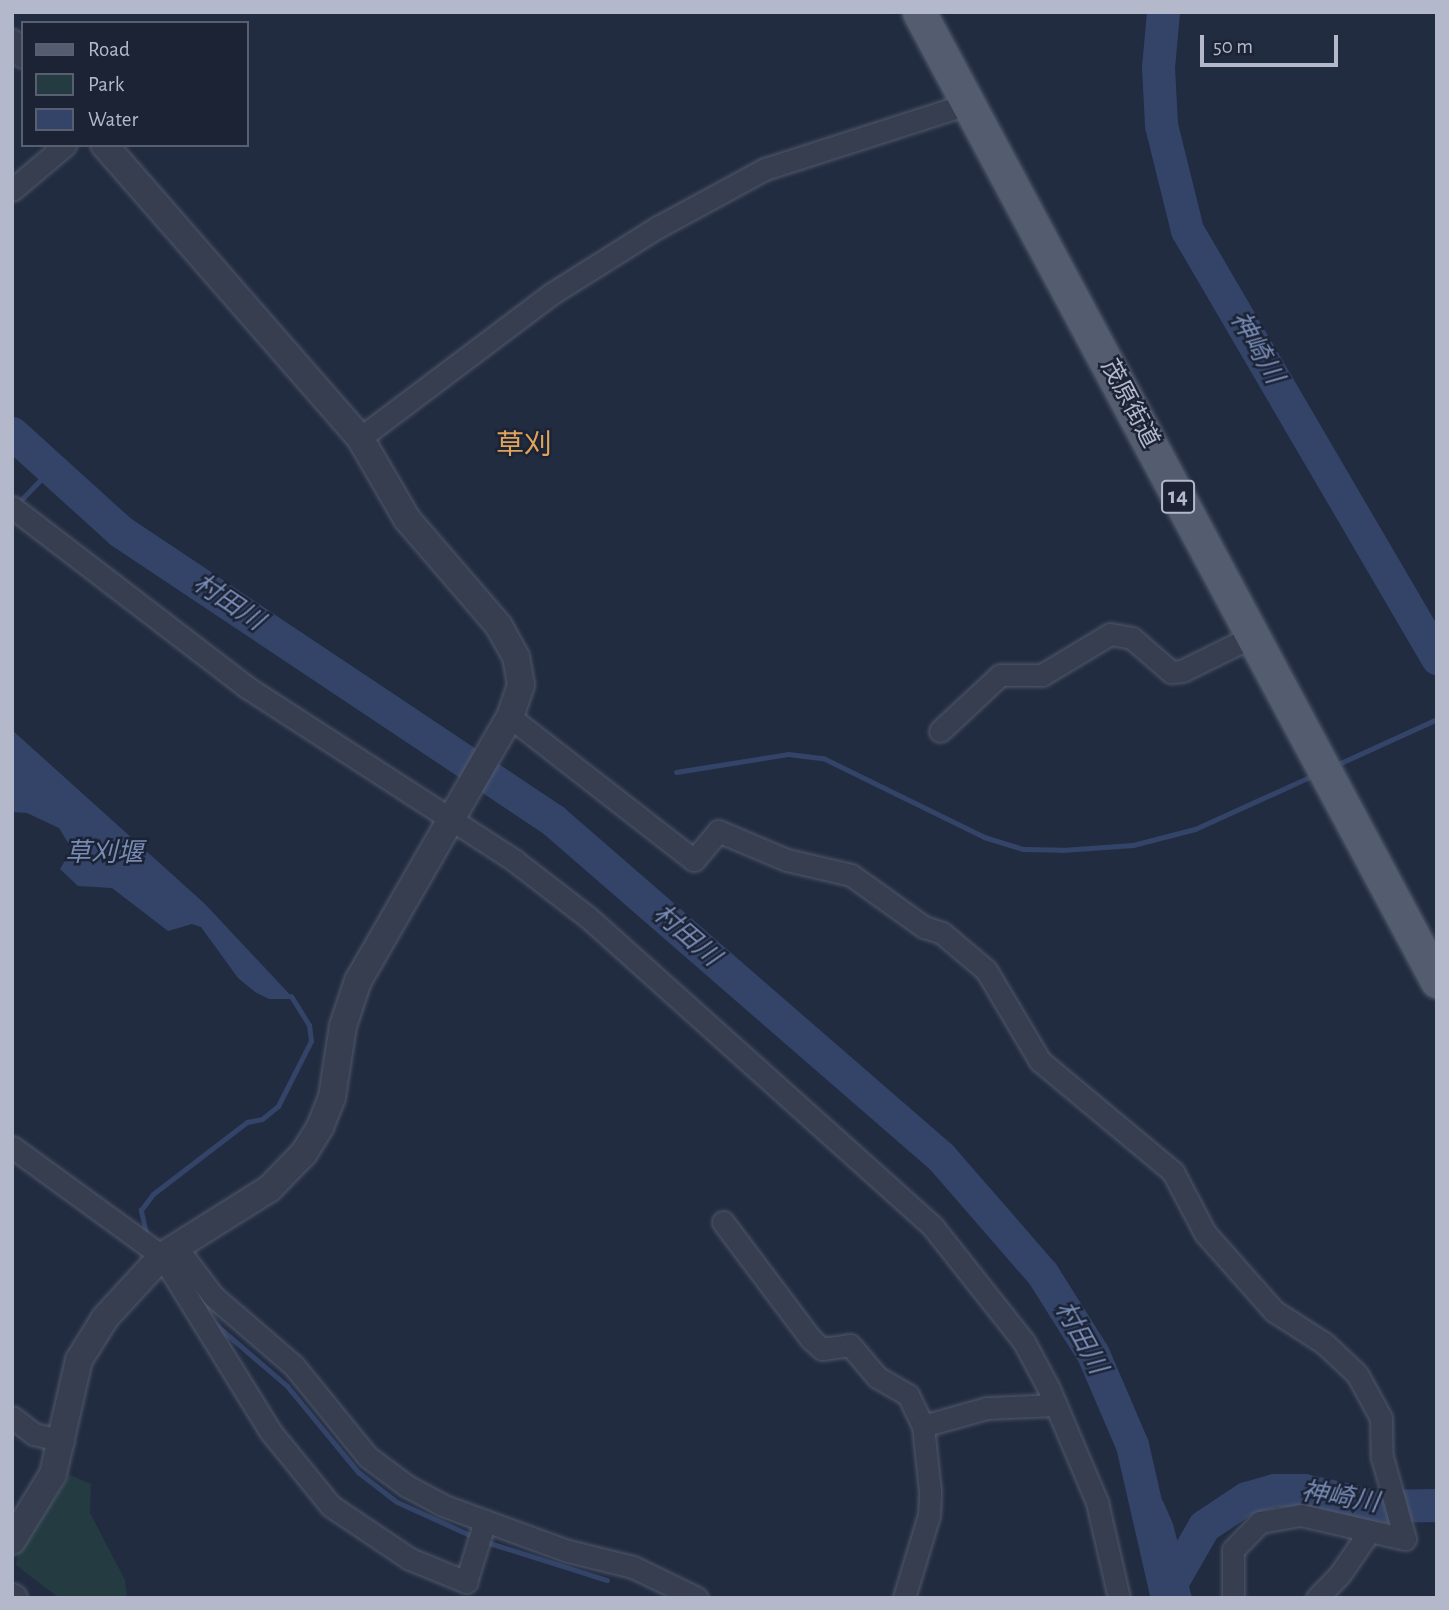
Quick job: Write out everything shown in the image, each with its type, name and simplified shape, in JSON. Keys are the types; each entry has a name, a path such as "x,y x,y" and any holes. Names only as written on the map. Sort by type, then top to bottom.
{"main road":[{"name":"茂原街道","path":"919,12 1437,981"}],"street":[{"path":"360,438 551,294 658,227 765,169 967,104"},
{"path":"12,190 63,147"},
{"path":"12,1541 53,1474 63,1441 79,1360 105,1318 169,1252 256,1200 310,1144 332,1097 349,1000 510,718 521,685 516,657 499,626 407,519 360,438 106,147"},
{"path":"12,507 248,688 515,861 589,918 880,1175 933,1227 1024,1342 1056,1405 1097,1502 1119,1598"},
{"path":"940,731 1000,675 1042,676 1110,634 1132,638 1171,671 1182,671 1251,637"},
{"path":"510,718 694,860 718,831 787,860 851,876 924,926 943,933 978,962 1000,989 1040,1061 1132,1142 1173,1172 1205,1233 1274,1311 1324,1343 1357,1374 1381,1418 1382,1457 1405,1539 1301,1515 1260,1522 1233,1550 1233,1598"},
{"path":"12,1147 169,1252 235,1318 303,1375 368,1457 407,1486 485,1521 568,1552 633,1567 696,1598"},
{"path":"723,1222 811,1339 822,1349 850,1345 877,1377 908,1395 923,1426 929,1515 904,1598"},
{"path":"169,1252 271,1432 331,1506 462,1590 485,1521"},
{"path":"923,1426 987,1408 1056,1405"},
{"path":"12,1417 34,1434 63,1441"},
{"path":"1317,1598 1340,1574 1368,1532"}],"green space":[{"path":"70,1475 91,1484 90,1513 125,1580 127,1598 59,1598 16,1565 18,1553"}],"water":[{"name":"草刈堰","path":"12,730 205,904 294,999 269,999 255,992 238,978 201,927 192,924 168,931 112,888 78,886 60,869 72,849 59,828 27,813 12,812"},
{"path":"1163,1501 1173,1524 1192,1598 1154,1598 1134,1502"}],"waterway":[{"name":"神崎川","path":"1163,12 1158,67 1161,125 1187,230 1437,658"},
{"name":"村田川","path":"12,433 120,531 553,820 941,1157 1042,1273 1093,1354 1132,1445 1167,1598"},
{"path":"17,504 49,471"},
{"path":"1334,766 1437,719"},
{"path":"676,772 788,754 823,758 984,837 1023,849 1062,850 1133,845 1195,829 1316,774"},
{"path":"147,1237 141,1210 153,1194 247,1122 262,1119 278,1106 311,1041 309,1025 291,996"},
{"path":"215,1324 287,1386 358,1472 397,1502 474,1537"},
{"name":"神崎川","path":"1166,1592 1204,1526 1246,1498 1274,1490 1304,1490 1377,1506 1437,1505"},
{"path":"483,1541 607,1580"}],"district":[{"name":"草刈","path":"524,446"}]}
